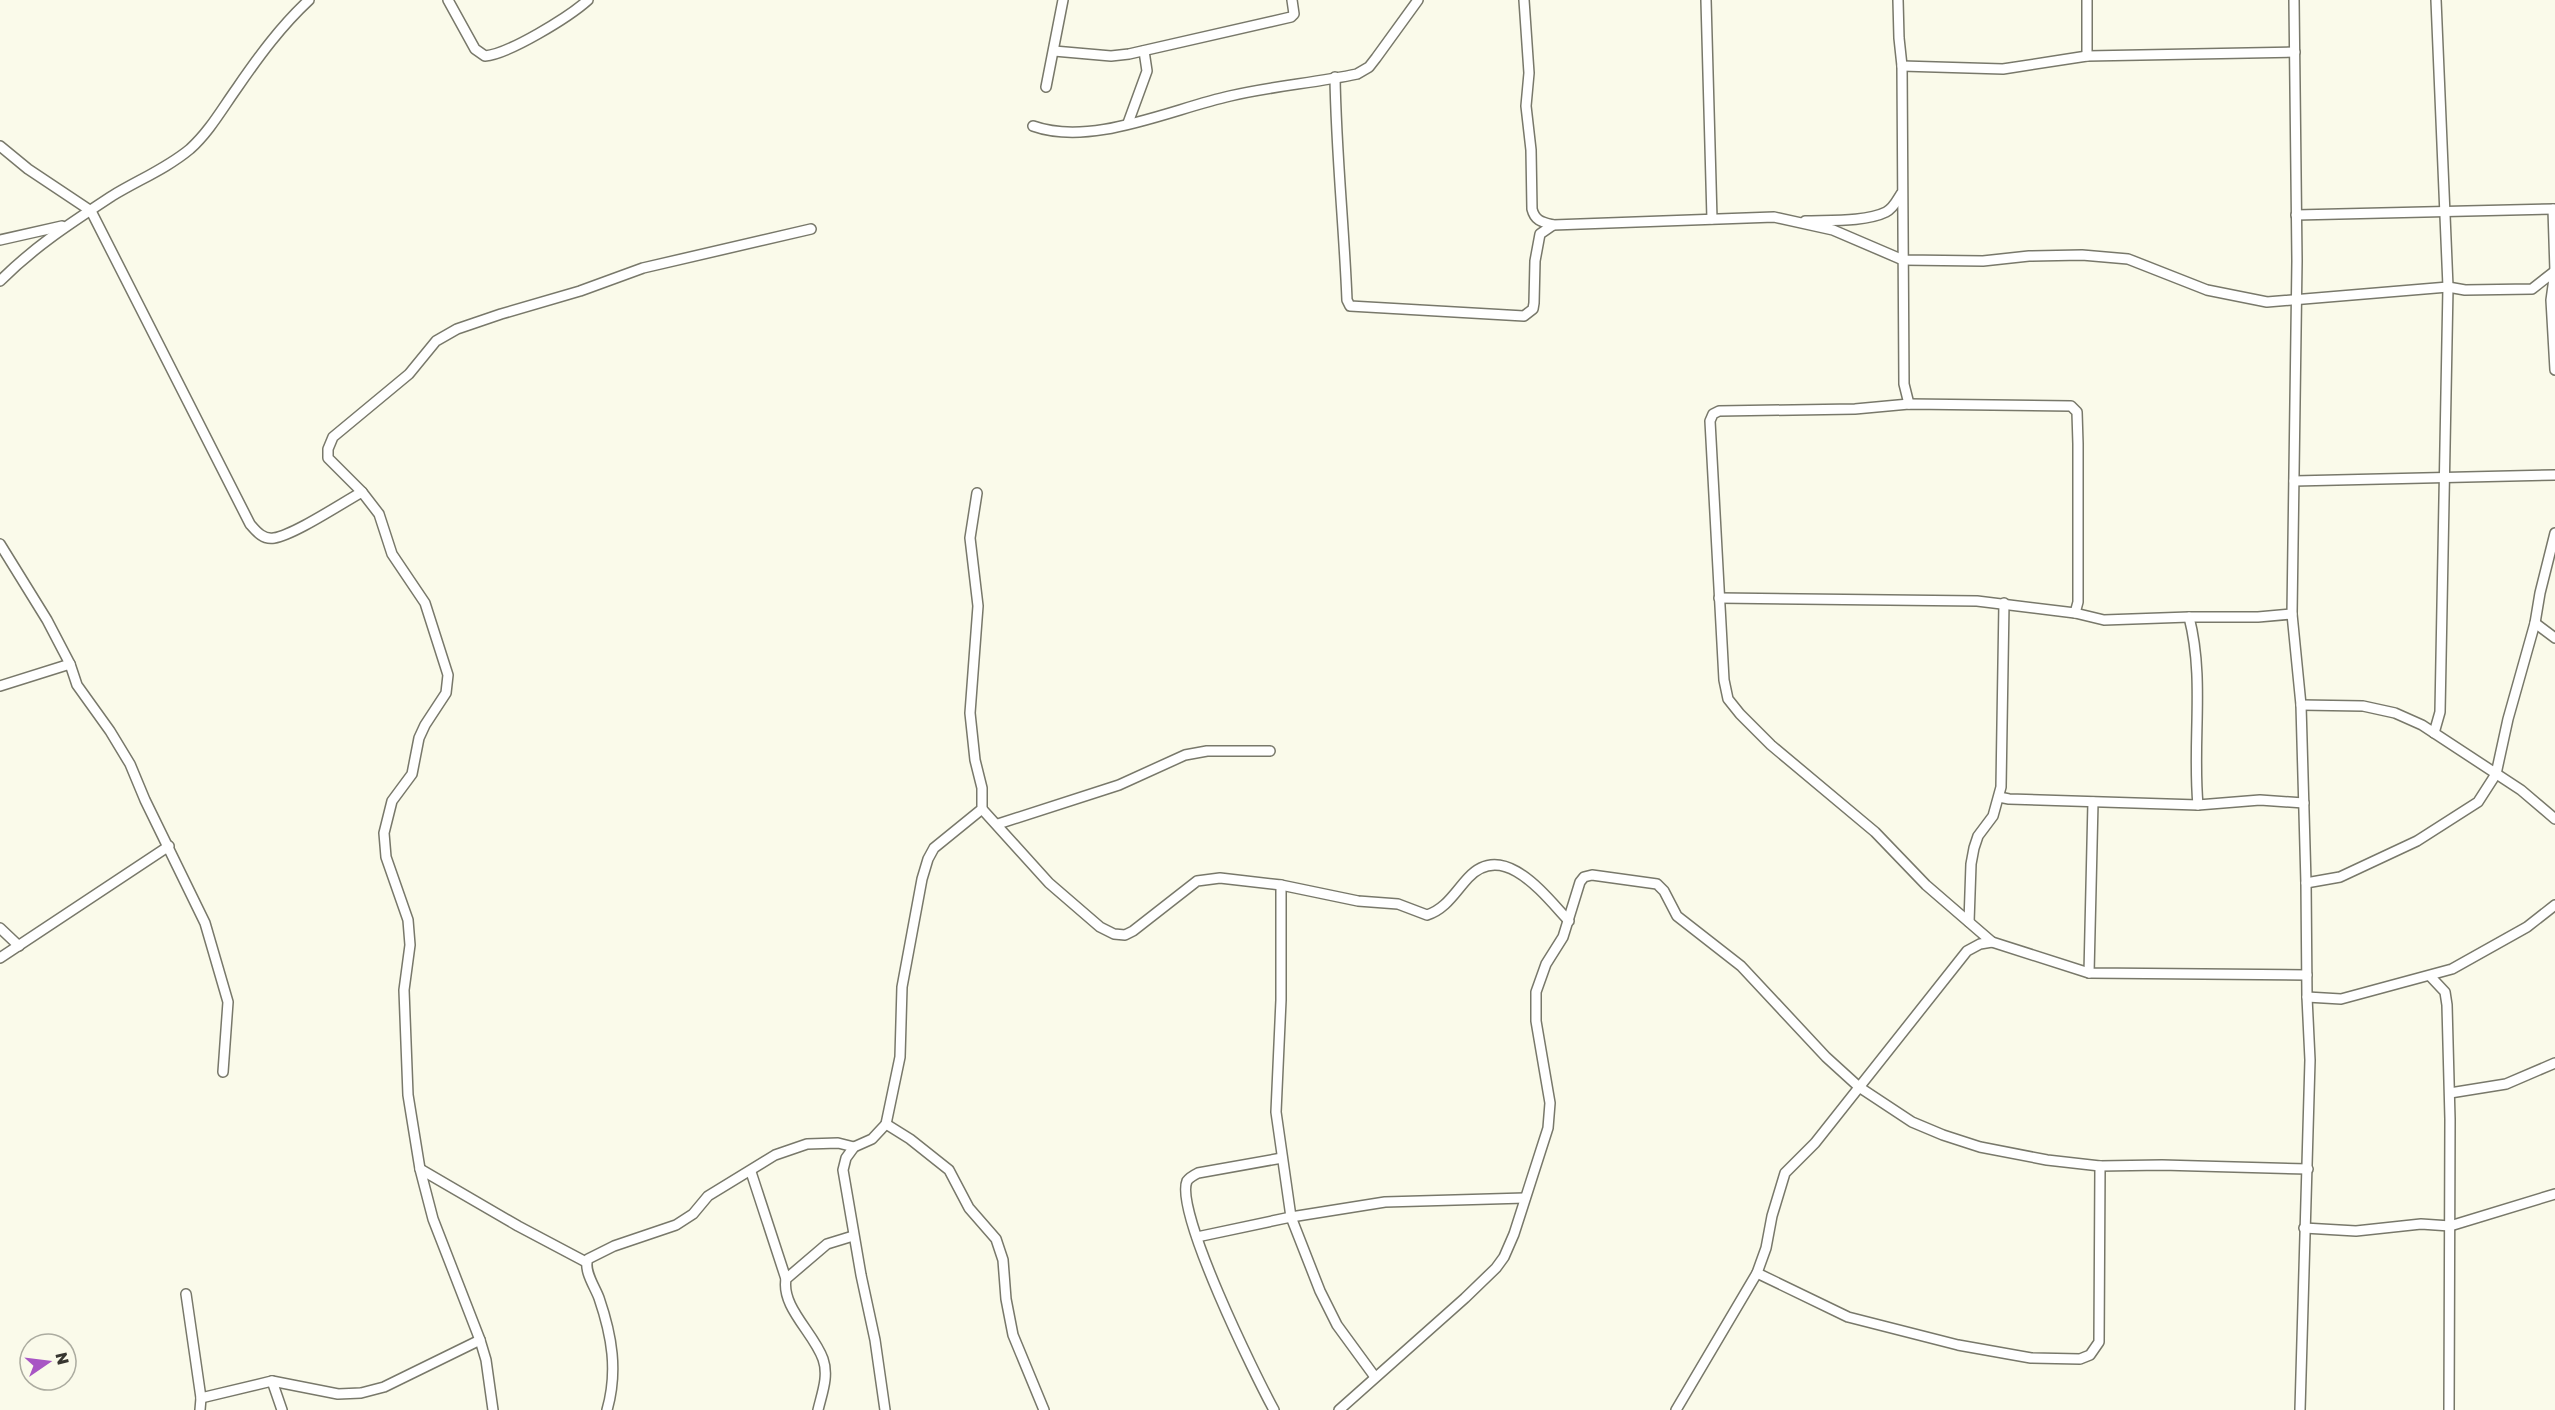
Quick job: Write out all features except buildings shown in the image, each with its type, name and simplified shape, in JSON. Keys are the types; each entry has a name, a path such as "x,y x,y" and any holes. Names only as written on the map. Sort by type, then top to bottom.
{"street":[{"path":"0,281 26,255 67,225 113,195 158,172 188,150 205,134 258,58 309,0"},
{"path":"448,0 475,49 485,56 497,55 544,29 588,0"},
{"path":"1046,87 1063,0"},
{"path":"1054,51 1111,56 1144,51 1291,17 1294,14 1292,0"},
{"path":"1033,126 1051,132 1079,132 1128,123 1229,96 1357,74 1369,67 1418,0"},
{"path":"1524,0 1529,73 1526,106 1531,150 1532,209 1539,221 1553,225 1774,217 1833,230 1903,260 1983,261 2029,256 2082,255 2128,259 2207,290 2266,302 2448,287 2465,290 2532,289 2555,271"},
{"path":"1706,0 1712,219"},
{"path":"1898,0 1902,66 1901,194 1904,384 1910,404"},
{"path":"2086,0 2088,57"},
{"path":"2294,0 2296,215 2292,614 2301,705 2310,1060 2300,1410"},
{"path":"2434,733 2440,712 2448,287 2436,0"},
{"path":"1128,123 1148,71 1144,51"},
{"path":"1902,66 2004,69 2088,57 2295,52"},
{"path":"1335,77 1336,154 1343,219 1347,300 1350,306 1524,316 1533,309 1535,261 1539,234 1553,225"},
{"path":"0,146 28,169 91,211 250,524 259,534 273,539 293,531 362,492"},
{"path":"1797,222 1874,215 1893,207 1901,194"},
{"path":"2296,215 2554,209 2555,271 2551,300 2555,370"},
{"path":"0,240 67,225"},
{"path":"493,1410 486,1360 480,1340 433,1219 420,1169 408,1095 404,990 410,945 408,920 386,857 384,833 392,801 412,774 418,738 446,693 448,675 425,603 392,554 379,514 362,492 328,458 328,449 333,437 409,374 436,341 479,321 580,291 643,268 811,229"},
{"path":"2075,613 2078,602 2077,412 2071,406 1910,404 1855,409 1719,411 1713,414 1710,421 1724,680 1728,699 1771,745 1875,832 1926,885 1992,942 2089,974 2307,975"},
{"path":"2294,480 2555,476"},
{"path":"977,493 970,538 978,606 970,713 975,760 982,788 982,809 998,824 1049,884 1100,927 1114,934 1125,935 1197,881 1209,878 1281,885 1358,900 1398,904 1427,915 1443,907 1469,876 1480,869 1492,866 1504,866 1519,871 1569,921"},
{"path":"2306,883 2340,877 2417,841 2478,802 2496,774 2508,719 2535,623 2555,533"},
{"path":"0,544 47,620 70,664 77,685 130,764 205,923 228,1002 223,1072"},
{"path":"1719,598 1977,601 2075,613 2104,620 2189,617 2258,618 2292,614"},
{"path":"1969,922 1971,864 1974,848 1978,836 1993,816 1999,797 2002,773 2004,603"},
{"path":"2189,617 2196,645 2198,672 2198,805"},
{"path":"2535,623 2555,638"},
{"path":"0,686 70,664"},
{"path":"2301,705 2363,706 2395,713 2434,733 2521,790 2555,819"},
{"path":"998,824 1119,785 1185,754 1207,750 1270,751"},
{"path":"1999,797 2198,805 2260,800 2304,803"},
{"path":"2089,974 2093,802"},
{"path":"885,1410 875,1340 843,1170 846,1158 854,1147 872,1139 885,1124 900,1057 902,987 925,869 934,848 982,809"},
{"path":"0,958 169,846"},
{"path":"1339,1410 1497,1268 1514,1234 1548,1128 1550,1103 1536,1021 1536,992 1546,963 1563,937 1577,890 1584,877 1602,876 1657,884 1664,891 1677,916 1741,966 1826,1057 1860,1087 1901,1116 1943,1135 1980,1147 2014,1154 2100,1166 2162,1165 2308,1169"},
{"path":"1281,885 1281,1000 1276,1112 1291,1217 1320,1291 1337,1324 1375,1377"},
{"path":"2307,997 2341,999 2430,976 2468,962 2527,927 2555,905"},
{"path":"0,928 19,946"},
{"path":"1676,1410 1757,1273 1785,1173 1815,1143 1967,951 1980,944 1992,942"},
{"path":"2430,976 2445,992 2450,1093 2449,1410"},
{"path":"2450,1093 2506,1084 2555,1063"},
{"path":"885,1124 910,1139 949,1170 969,1208 996,1239 1004,1260 1006,1299 1012,1335 1044,1410"},
{"path":"586,1262 614,1246 676,1225 693,1214 708,1196 751,1172 775,1155 807,1144 838,1143 854,1147"},
{"path":"1274,1410 1236,1336 1197,1237 1186,1191 1187,1182 1198,1173 1282,1158"},
{"path":"1757,1273 1848,1317 1968,1347 2031,1358 2080,1359 2090,1355 2098,1342 2100,1166"},
{"path":"420,1169 518,1226 586,1262 599,1298 614,1353 607,1410"},
{"path":"751,1172 786,1279 784,1287 823,1359 826,1376 818,1410"},
{"path":"2304,1228 2356,1231 2421,1224 2450,1226 2555,1194"},
{"path":"1197,1237 1291,1217 1406,1199 1525,1198"},
{"path":"786,1279 827,1244 854,1236"},
{"path":"186,1294 201,1398 200,1410"},
{"path":"201,1398 272,1381 338,1394 361,1393 395,1383 480,1340"},
{"path":"272,1381 282,1410"}]}
